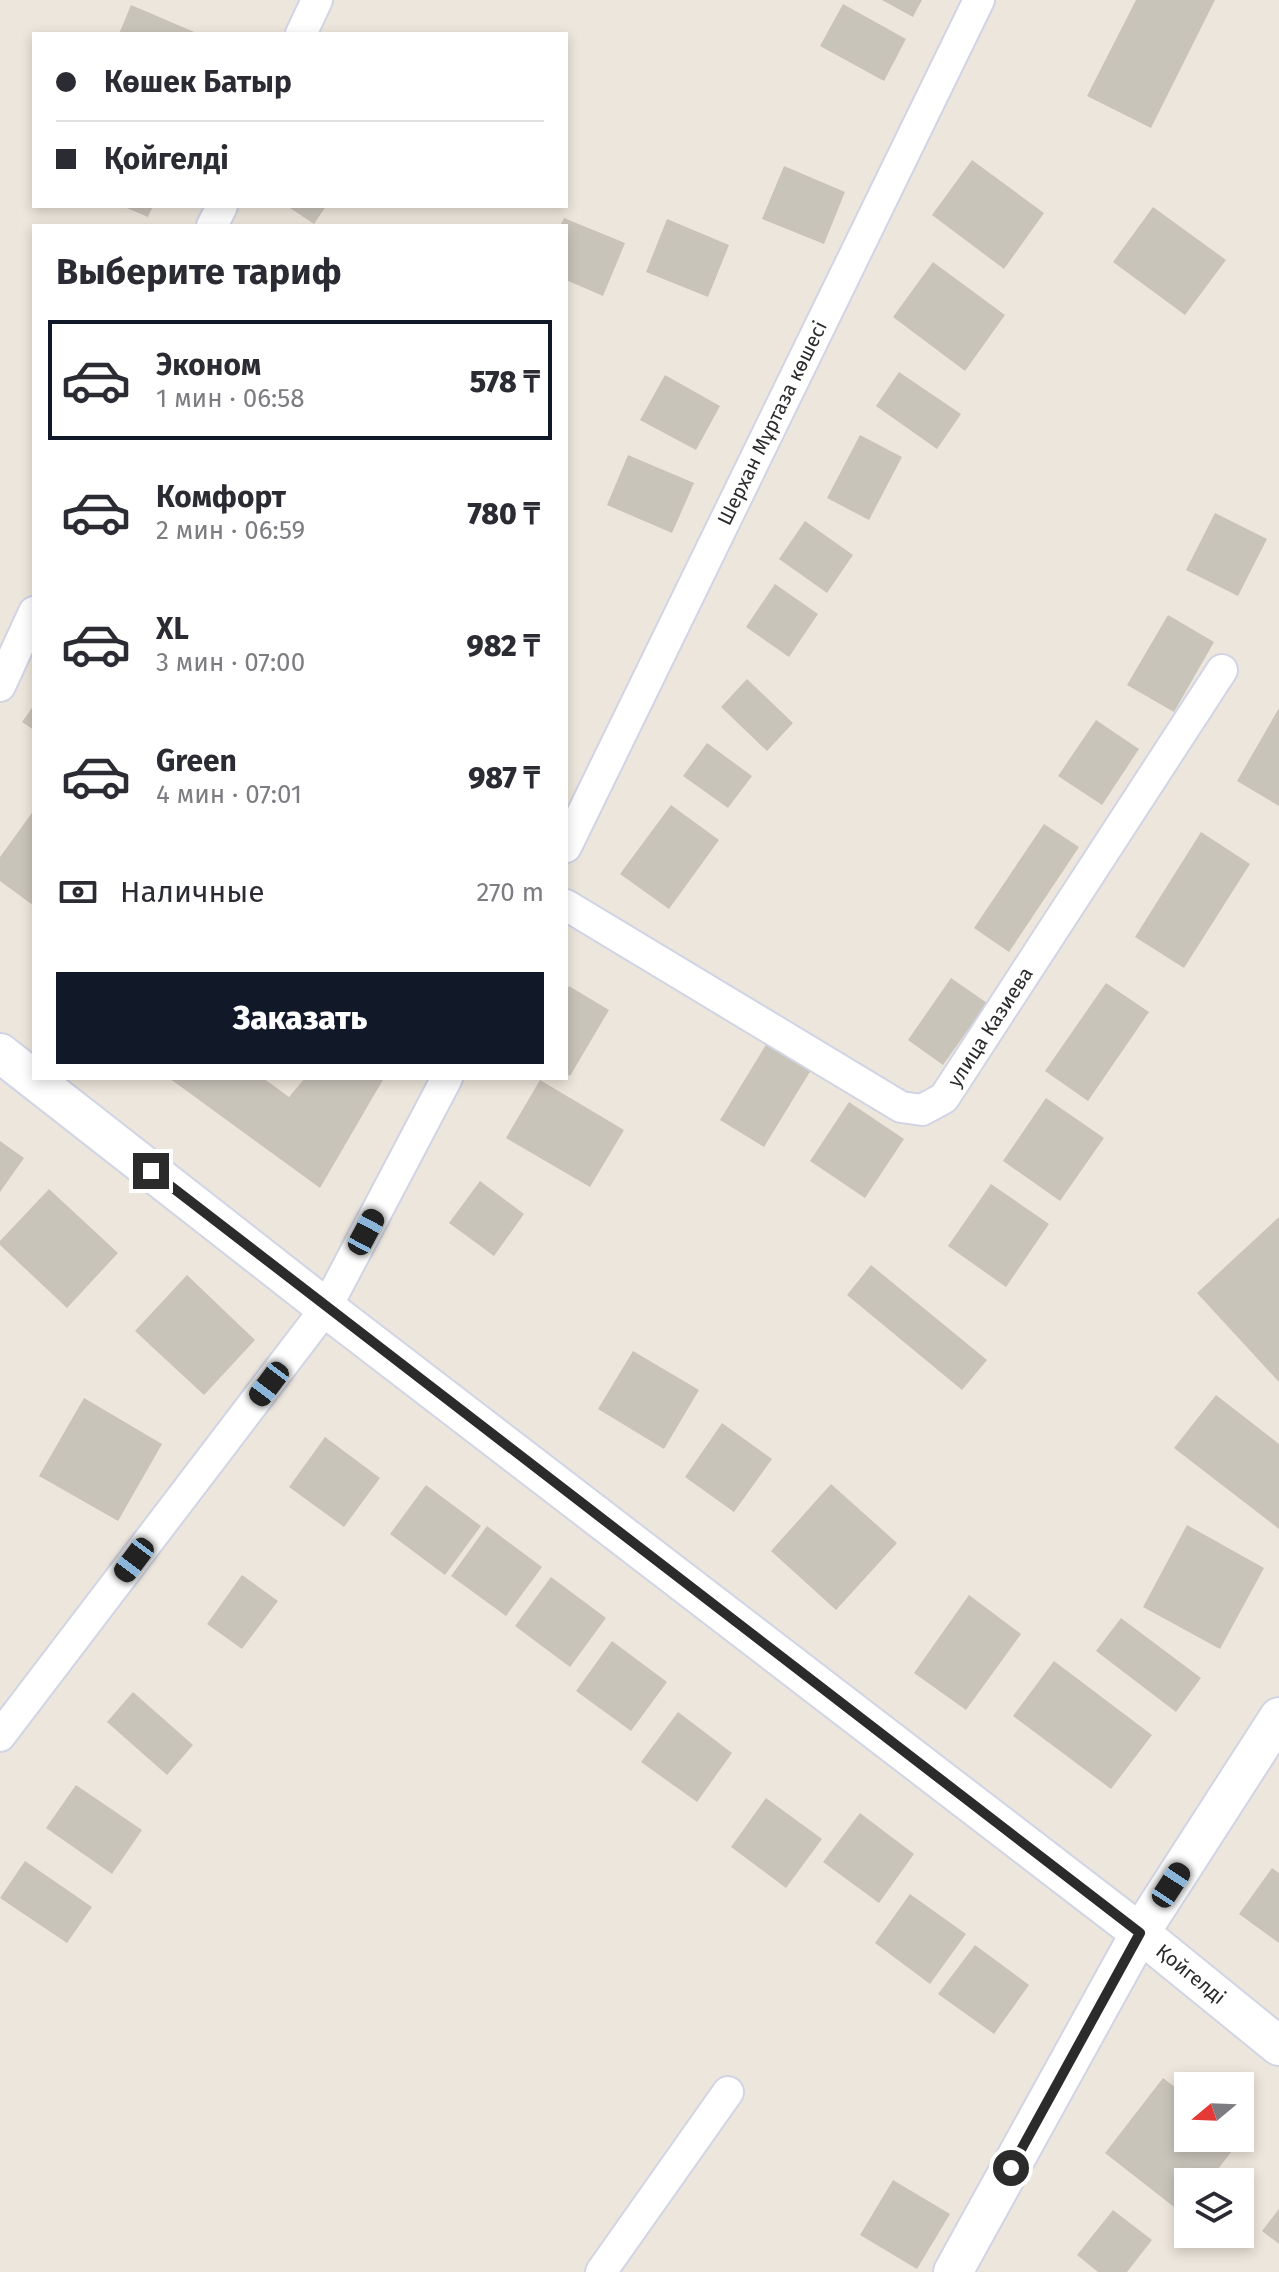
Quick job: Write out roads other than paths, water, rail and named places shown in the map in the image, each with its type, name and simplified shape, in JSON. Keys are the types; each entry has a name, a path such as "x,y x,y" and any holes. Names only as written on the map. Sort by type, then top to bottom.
{"street":[{"path":"302,32 317,0"},
{"name":"Шерхан Мұртаза көшесі","path":"568,843 979,0"},
{"path":"0,686 32,616"},
{"name":"улица Казиева","path":"568,906 901,1107 922,1110 944,1098 1222,670"},
{"name":"Қойгелді","path":"0,1053 32,1078"},
{"name":"Қойгелді","path":"35,1080 326,1308 1140,1933 1279,2046"},
{"path":"0,1736 326,1308 446,1080"},
{"path":"953,2272 1140,1933 1279,1717"},
{"path":"601,2272 728,2092"}]}
